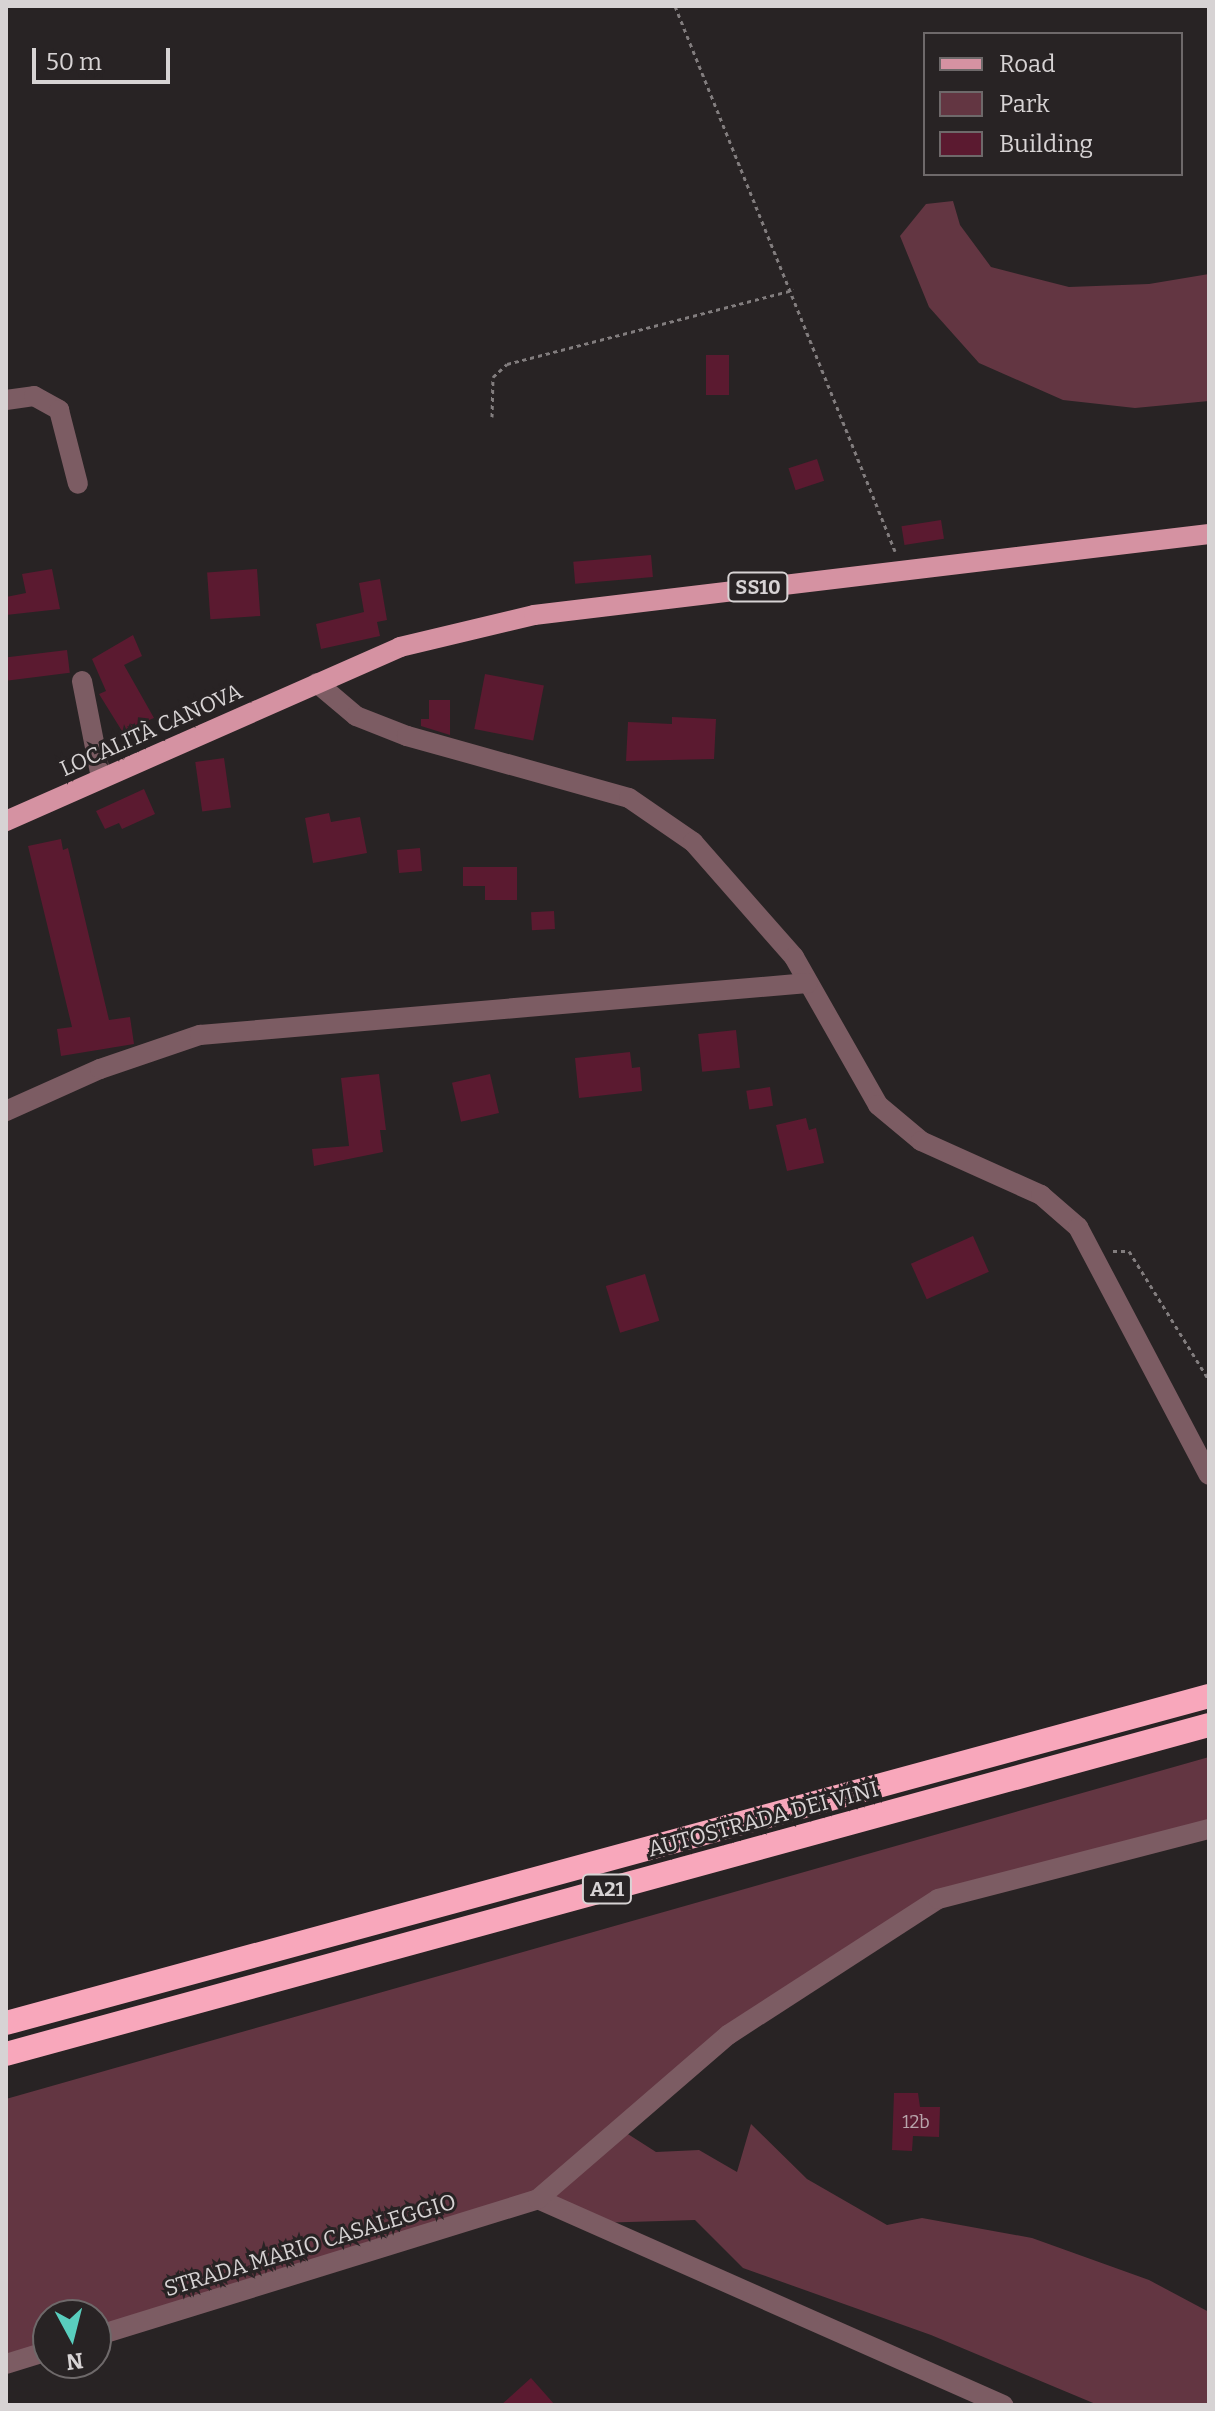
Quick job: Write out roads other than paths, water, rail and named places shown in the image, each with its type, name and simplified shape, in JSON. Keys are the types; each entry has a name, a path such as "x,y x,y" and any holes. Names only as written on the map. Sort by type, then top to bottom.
{"highway":[{"name":"AUTOSTRADA DEI VINI","path":"6,2023 1209,1696"},
{"name":"AUTOSTRADA DEI VINI","path":"6,2054 1209,1725"}],"main road":[{"name":"SS10","path":"317,683 400,647 534,615 1209,534"},
{"name":"LOCALITÀ CANOVA","path":"6,821 317,683"}],"street":[{"path":"6,400 34,396 59,410 78,484"},
{"path":"82,681 101,778"},
{"path":"317,683 356,716 407,736 629,798 693,842 794,957 878,1105 921,1141 1041,1195 1078,1227 1209,1475"},
{"path":"6,1111 100,1069 200,1035 808,983"},
{"path":"1003,2405 538,2199 728,2035 938,1899 1209,1829"},
{"name":"STRADA MARIO CASALEGGIO","path":"112,2331 538,2199"},
{"path":"6,2364 32,2356"}]}
